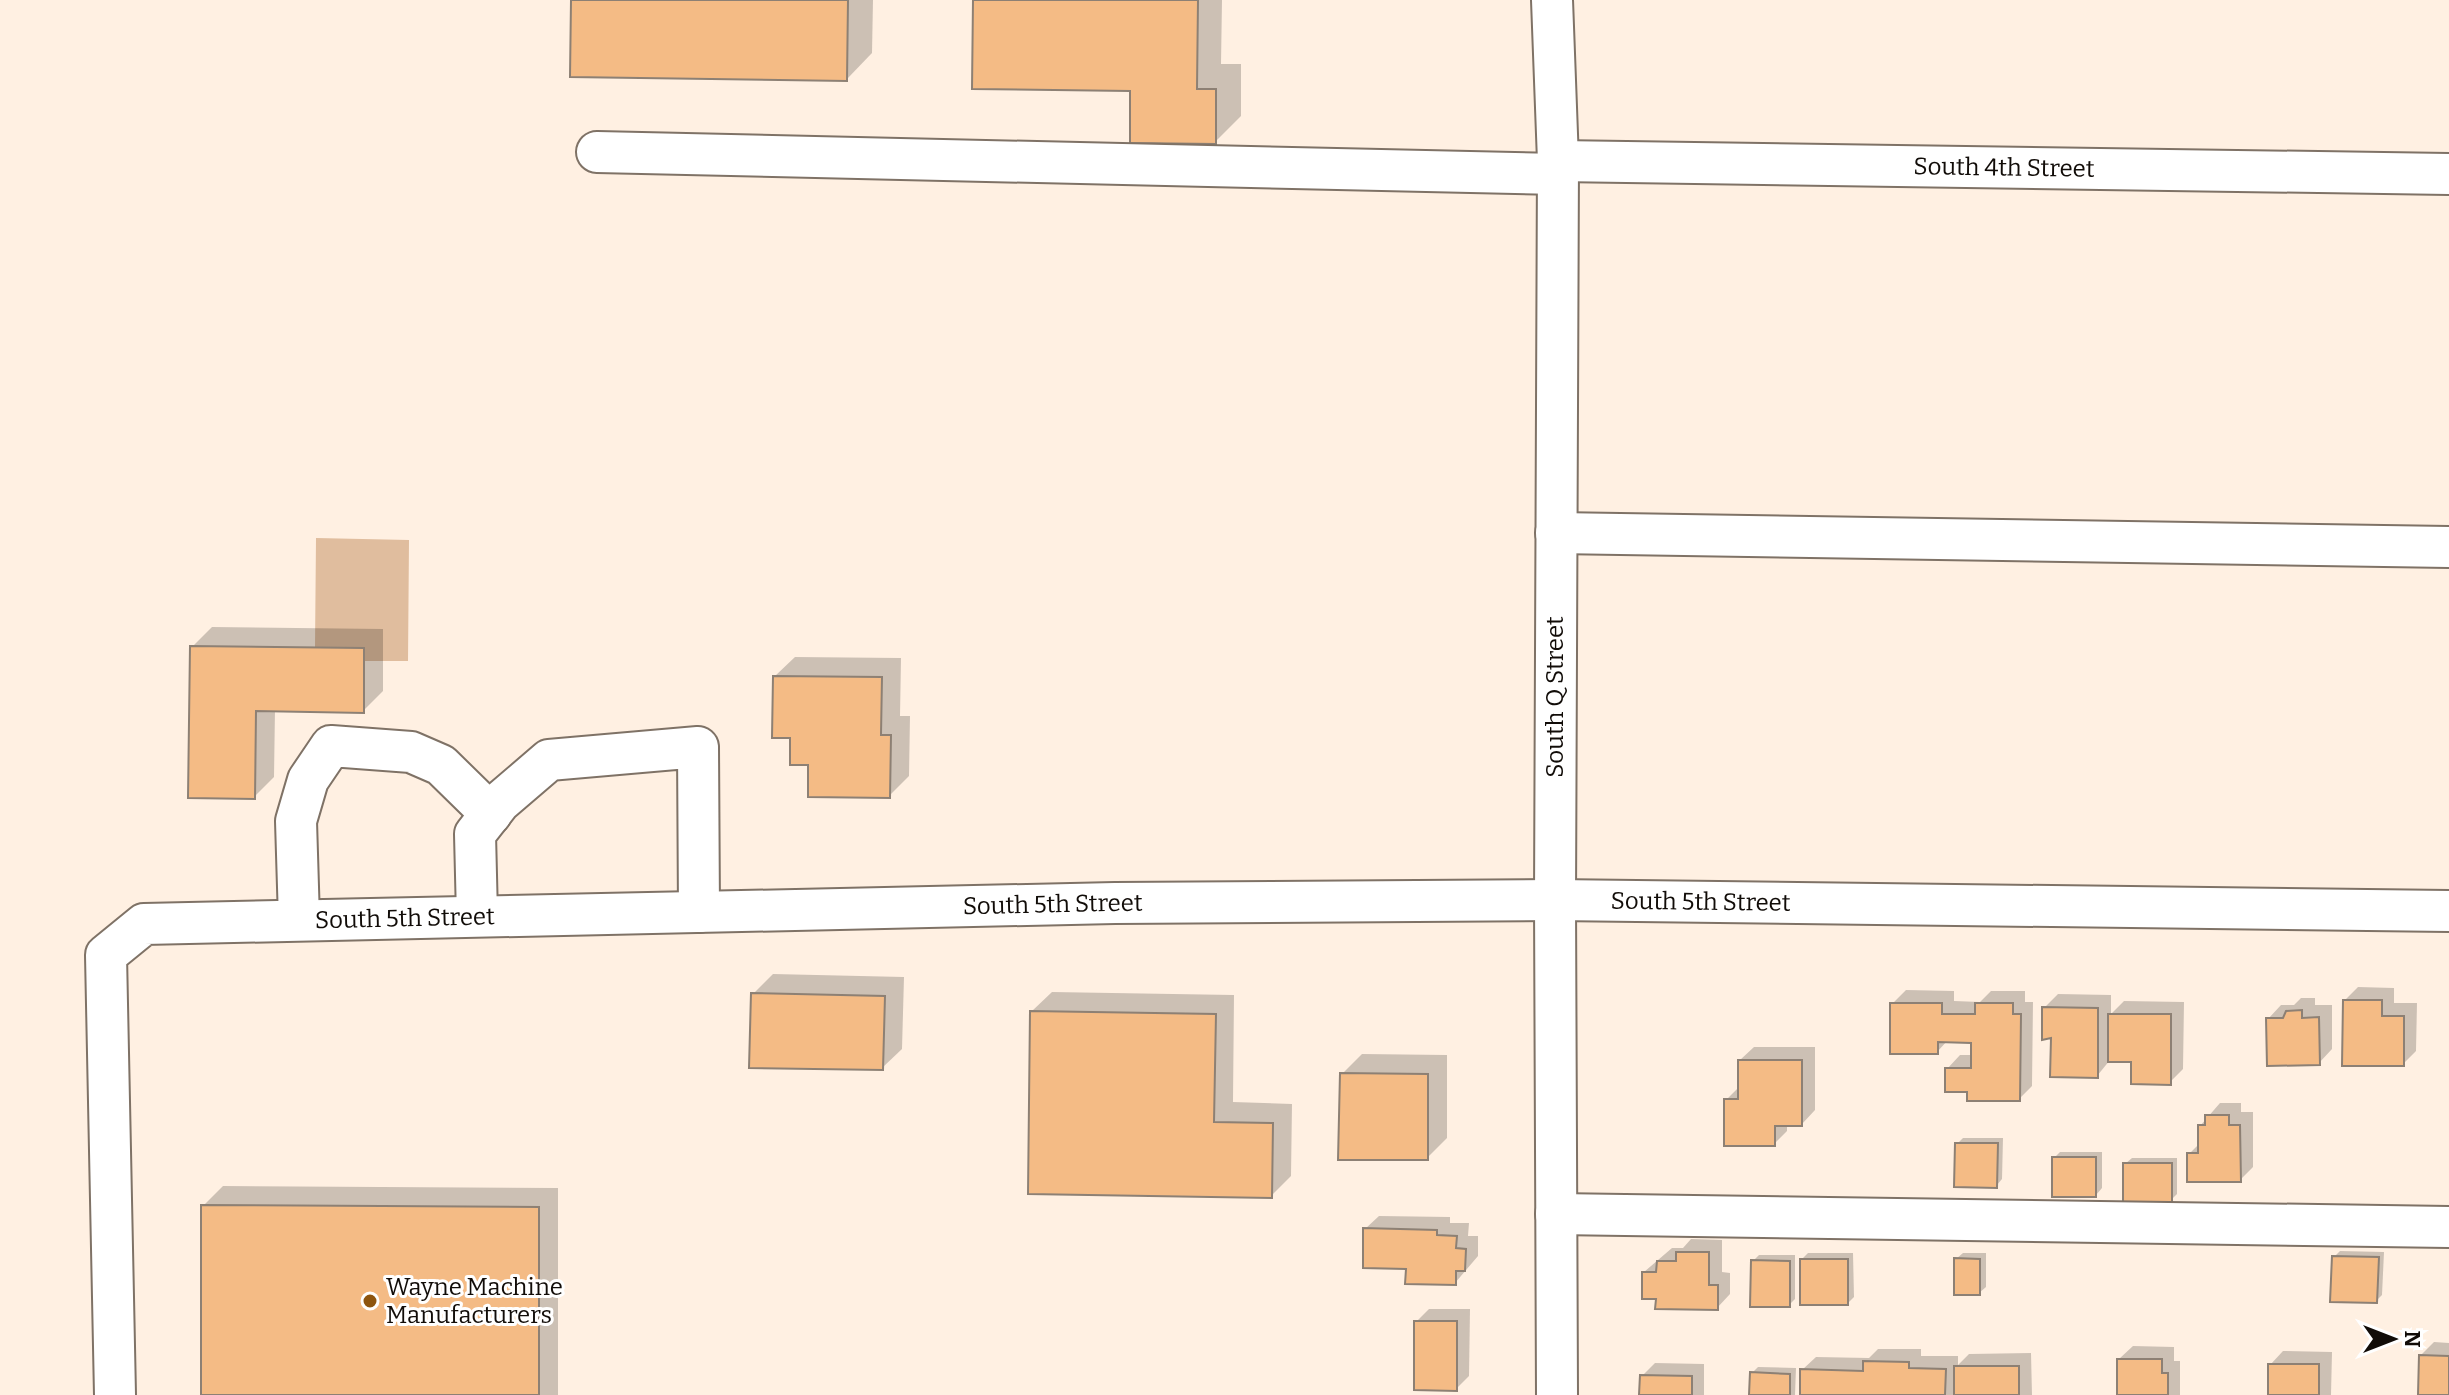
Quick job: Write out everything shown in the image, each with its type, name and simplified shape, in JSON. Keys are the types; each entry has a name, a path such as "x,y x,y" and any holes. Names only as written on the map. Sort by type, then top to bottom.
{"street":[{"name":"South Q Street","path":"1552,0 1558,168 1555,900 1557,1395"},
{"name":"South 4th Street","path":"597,152 1558,168 2449,174"},
{"path":"1556,533 2449,547"},
{"path":"299,920 296,821 308,780 331,746 397,750 431,760 441,765 491,814"},
{"path":"477,916 475,834 491,814 549,760 698,747 699,912"},
{"name":"South 5th Street","path":"115,1395 106,955 144,924 1099,903 1555,900 2449,911"},
{"path":"1556,1214 2449,1227"}],"shaded area":[{"path":"316,538 409,540 408,661 364,661 364,648 315,647"}],"building":[{"path":"571,0 848,0 847,81 570,77"},
{"path":"973,0 1198,0 1197,89 1216,89 1216,144 1130,143 1130,91 972,89"},
{"path":"190,646 364,648 364,713 256,711 255,799 188,798"},
{"path":"773,676 882,677 881,735 891,735 890,798 808,797 808,765 790,765 790,738 772,738"},
{"path":"751,993 885,996 883,1070 749,1068"},
{"path":"2343,1000 2382,1000 2382,1016 2404,1016 2404,1066 2342,1066"},
{"path":"1890,1003 1942,1003 1942,1014 1975,1014 1975,1003 2013,1003 2013,1014 2021,1014 2020,1101 1967,1101 1967,1092 1945,1092 1945,1068 1971,1068 1971,1043 1938,1042 1938,1054 1890,1054"},
{"path":"2042,1007 2098,1008 2098,1078 2050,1077 2051,1038 2042,1040"},
{"path":"2302,1010 2302,1018 2319,1017 2320,1065 2267,1066 2266,1018 2283,1018 2286,1011"},
{"path":"1030,1011 1216,1014 1214,1122 1273,1123 1272,1198 1028,1194"},
{"path":"2108,1014 2171,1014 2171,1085 2131,1084 2131,1062 2108,1062"},
{"path":"1738,1060 1802,1060 1802,1126 1775,1126 1775,1146 1724,1146 1724,1099 1738,1099"},
{"path":"1340,1073 1428,1074 1428,1160 1338,1160"},
{"path":"2205,1115 2229,1115 2229,1125 2240,1125 2241,1182 2187,1182 2187,1153 2198,1153 2198,1125 2205,1125"},
{"path":"1955,1143 1998,1143 1997,1188 1954,1187"},
{"path":"2052,1157 2096,1157 2096,1197 2052,1197"},
{"path":"2123,1163 2172,1163 2172,1202 2123,1202"},
{"name":"Wayne Machine Manufacturers","path":"201,1205 539,1207 539,1395 201,1395"},
{"path":"1363,1228 1437,1230 1437,1235 1457,1236 1456,1248 1466,1249 1465,1271 1456,1271 1456,1285 1405,1284 1406,1269 1363,1268"},
{"path":"1676,1252 1709,1252 1709,1285 1718,1285 1718,1310 1655,1309 1656,1299 1642,1299 1642,1272 1656,1272 1657,1261 1676,1261"},
{"path":"2332,1256 2379,1257 2377,1303 2330,1302"},
{"path":"1954,1258 1980,1259 1980,1295 1954,1295"},
{"path":"1800,1259 1848,1259 1848,1305 1800,1305"},
{"path":"1751,1260 1790,1261 1790,1307 1750,1307"},
{"path":"1414,1321 1457,1321 1457,1391 1414,1390"},
{"path":"2419,1355 2449,1356 2449,1395 2418,1395"},
{"path":"2117,1359 2162,1359 2162,1373 2168,1373 2168,1395 2117,1395"},
{"path":"1863,1361 1909,1362 1909,1368 1946,1369 1945,1395 1800,1395 1800,1369 1863,1371"},
{"path":"2268,1364 2319,1364 2319,1395 2268,1395"},
{"path":"1954,1366 2019,1366 2019,1395 1954,1395"},
{"path":"1750,1372 1790,1374 1790,1395 1749,1395"},
{"path":"1640,1375 1692,1376 1692,1395 1639,1395"}],"place":[{"name":"Wayne Machine Manufacturers","path":"370,1301"}]}
